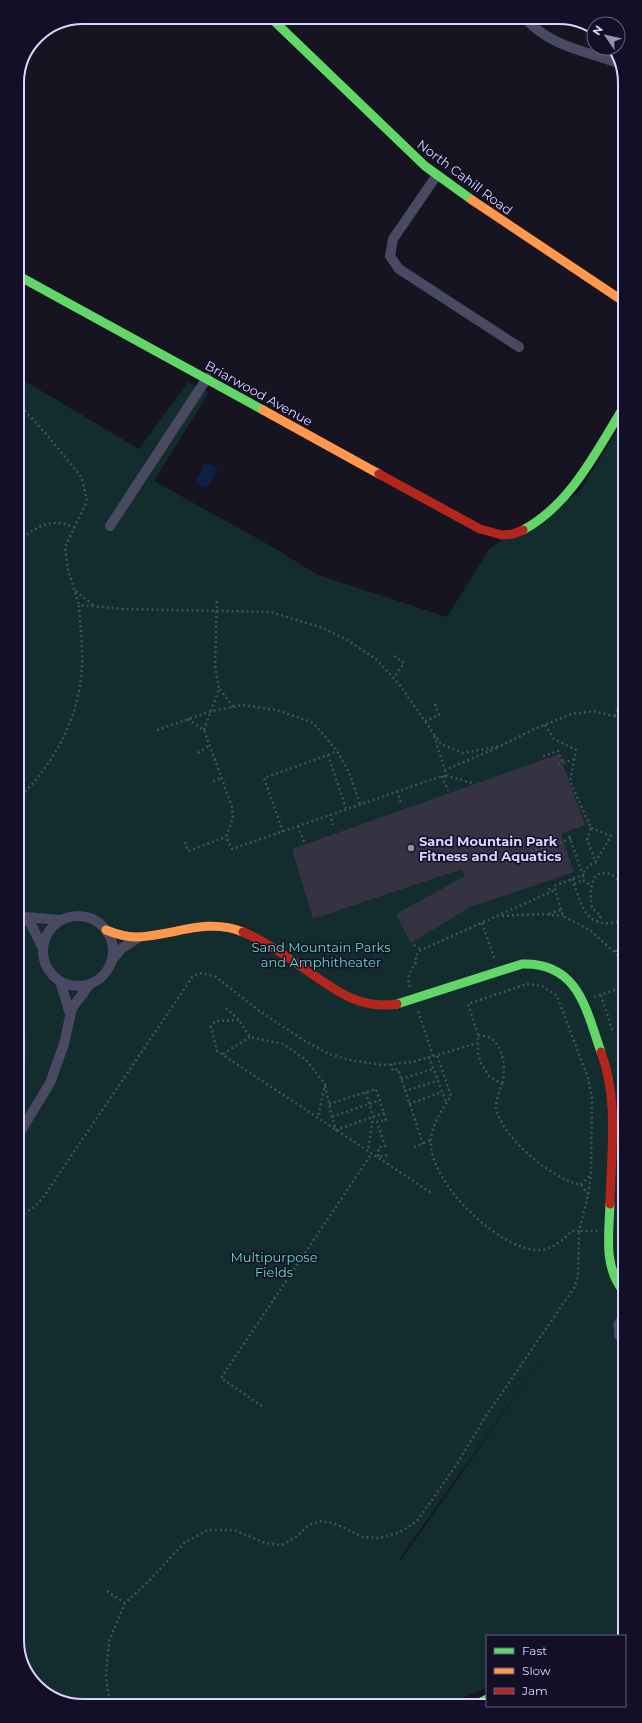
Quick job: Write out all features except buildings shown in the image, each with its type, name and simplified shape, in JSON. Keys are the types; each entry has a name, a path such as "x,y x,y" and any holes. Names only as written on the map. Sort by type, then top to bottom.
{"street":[{"name":"North Cahill Road","path":"277,24 425,166 489,213 618,298"},
{"path":"530,24 548,38 563,45 613,61"},
{"path":"438,175 393,239 390,256 399,270 519,347"},
{"name":"Briarwood Avenue","path":"24,279 207,378 475,527 489,533 504,535 518,533 543,516 576,482 618,416"},
{"path":"110,526 207,378"},
{"path":"24,915 61,920 79,915 91,918 101,924 106,930 113,944 112,960"},
{"path":"24,918 38,935 46,964 51,974 60,981 70,985 90,984"},
{"path":"43,949 49,932 61,920"},
{"path":"106,930 116,935 139,937 210,925 234,928 256,938 351,1000 387,1006 414,999 522,964 534,962 544,964 564,974 578,989 607,1067 612,1097 609,1259 612,1273 618,1286"},
{"path":"24,1126 50,1083 64,1044 72,1008 90,984 102,977 112,960 122,949 139,937"},
{"path":"60,981 69,1006 70,1015"}],"lane":[{"path":"618,1320 616,1323 618,1338"}],"path":[{"path":"24,410 48,436 82,478 86,501 75,528 65,547 68,570 76,591 79,605 82,667 76,704 66,734 53,759 24,793"},
{"path":"24,537 50,522 66,524 75,528"},
{"path":"76,591 96,607"},
{"path":"204,730 219,689 215,666 217,598"},
{"path":"79,605 96,607 270,612 323,628 347,640 376,659 394,678 441,744 463,753 501,746"},
{"path":"394,656 404,663 394,678"},
{"path":"219,689 233,707"},
{"path":"425,721 439,716 435,704"},
{"path":"157,730 212,711 243,705 277,710 311,722 337,751 349,772 360,804"},
{"path":"615,716 618,706"},
{"path":"445,770 571,714 594,711 618,717"},
{"path":"188,719 204,730 222,778 232,808 233,818 226,837 232,849 283,832 346,808 442,776 473,783"},
{"path":"545,725 554,739 576,750 570,781 591,828 587,840 596,862"},
{"path":"433,732 447,776"},
{"path":"198,753 210,745"},
{"path":"543,756 558,750 563,763"},
{"path":"283,832 264,778 337,751"},
{"path":"328,755 346,808"},
{"path":"558,764 573,760"},
{"path":"442,776 448,791"},
{"path":"213,781 222,778"},
{"path":"397,791 401,803"},
{"path":"330,814 333,825"},
{"path":"298,826 304,842"},
{"path":"563,916 554,886 583,875 591,864 596,862 611,836 591,828"},
{"path":"185,842 188,851 226,837"},
{"path":"531,852 570,838 583,875 583,880"},
{"path":"597,922 602,916 592,908 591,886 596,875 604,872 609,873 618,882"},
{"path":"572,879 586,914 597,922 612,924 618,922"},
{"path":"574,884 583,880"},
{"path":"583,880 591,886"},
{"path":"549,888 550,892"},
{"path":"433,1056 407,979 417,961 415,957 421,950 555,890"},
{"path":"549,915 561,910"},
{"path":"494,918 519,914 563,916 590,930 618,954"},
{"path":"482,923 505,991"},
{"path":"414,945 421,950"},
{"path":"24,1212 33,1208 42,1199 193,976 202,973 216,976 258,1010 305,1041 329,1054 371,1064 412,1062 477,1043"},
{"path":"109,1699 106,1676 110,1641 125,1603 148,1582 184,1543 208,1530 234,1530 265,1543 282,1545 296,1537 309,1525 321,1521 336,1524 363,1537 380,1538 400,1532 417,1521 457,1464 486,1416 574,1288 578,1276 579,1231 588,1195 591,1174 592,1098 588,1078 563,1008 557,996 542,986 527,984 468,1004 478,1035 478,1053 485,1070 496,1082 502,1084"},
{"path":"600,995 613,1033"},
{"path":"226,1008 239,1020 250,1037"},
{"path":"239,1020 216,1021 211,1027 217,1051 433,1194"},
{"path":"478,1035 491,1038 499,1049 505,1073 496,1108 504,1124 516,1142 530,1157 545,1168 581,1186 588,1195"},
{"path":"24,1036 24,1062"},
{"path":"223,1054 250,1037 283,1044 306,1060 325,1084 336,1130"},
{"path":"437,1055 451,1096 435,1122 431,1140 436,1166 453,1194 488,1227 509,1241 536,1250 547,1249 557,1244 572,1231 609,1232"},
{"path":"429,1057 437,1081 447,1103"},
{"path":"391,1064 393,1071 398,1069 404,1091 423,1144"},
{"path":"401,1079 433,1070"},
{"path":"404,1091 437,1081"},
{"path":"318,1118 325,1084"},
{"path":"329,1104 376,1089 386,1120 377,1122 386,1146 379,1147 378,1158"},
{"path":"366,1092 371,1104 373,1117 368,1151"},
{"path":"409,1104 442,1092"},
{"path":"332,1117 380,1100"},
{"path":"336,1130 384,1113"},
{"path":"414,1147 431,1140"},
{"path":"262,1406 221,1378 372,1153"},
{"path":"378,1158 389,1155"},
{"path":"581,1186 591,1174"},
{"path":"107,1591 125,1603"}],"green space":[{"name":"Sand Mountain Parks and Amphitheater","path":"24,381 139,449 188,382 209,392 154,481 271,546 318,575 447,617 490,548 579,492 618,429 618,1635 486,1635 486,1688 460,1699 80,1699 68,1697 50,1689 36,1676 26,1655 24,1640","holes":["543,1356 399,1563 401,1557"]}],"water":[{"path":"206,462 218,469 206,488 195,482"}],"traffic: fast":[{"path":"277,24 425,166 472,200"},
{"path":"24,279 263,410"},
{"path":"523,530 555,507 568,492 592,459 618,416"},
{"path":"397,1004 522,964 541,965 556,971 568,980 577,991 590,1020 601,1052"},
{"path":"610,1204 608,1238 610,1261 618,1283"}],"traffic: slow":[{"path":"472,200 618,298"},
{"path":"263,410 379,474"},
{"path":"106,930 121,935 136,937 150,936 190,928 216,926 243,932"}],"traffic: jam":[{"path":"379,474 480,529 502,535 513,534 523,530"},
{"path":"243,932 273,948 346,996 370,1004 397,1004"},
{"path":"601,1052 607,1070 612,1108 613,1127 610,1204"}],"place":[{"name":"Sand Mountain Park Fitness and Aquatics","path":"411,848"}],"park label":[{"name":"Multipurpose Fields","path":"274,1264"}]}
